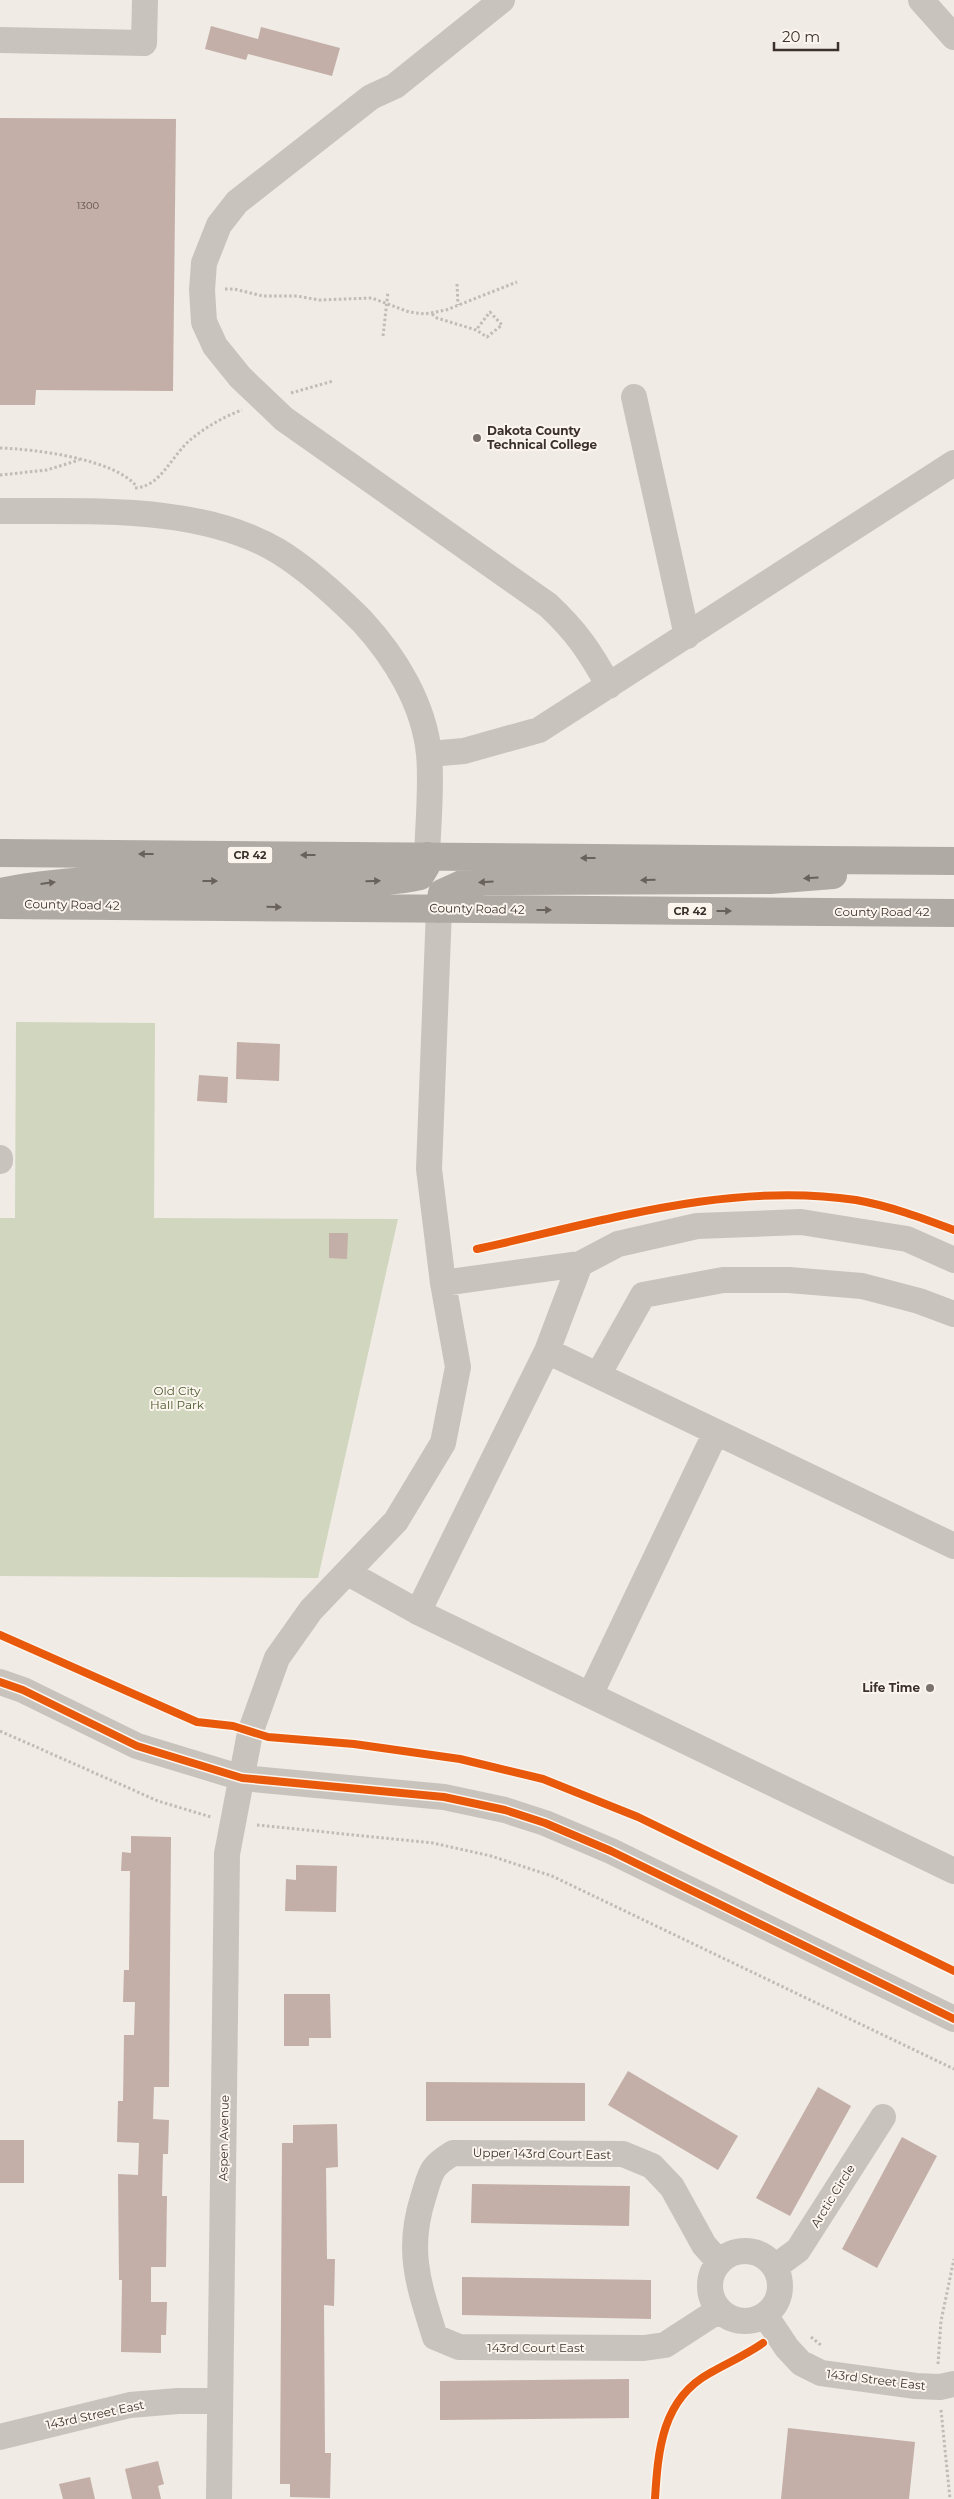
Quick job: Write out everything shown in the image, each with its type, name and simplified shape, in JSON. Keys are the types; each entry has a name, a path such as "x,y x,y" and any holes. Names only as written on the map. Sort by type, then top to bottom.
{"highway":[{"name":"CR 42","path":"0,853 954,861"},
{"path":"0,892 69,881 311,882 402,880 420,876 426,866 427,856"},
{"path":"439,909 442,893 464,883 484,881 770,880 826,877 893,860"},
{"name":"County Road 42","path":"0,905 954,913"}],"street":[{"path":"0,40 144,43 145,0"},
{"path":"502,0 395,86 371,97 238,202 219,225 204,263 202,290 204,322 215,346 240,377 264,402 284,419 548,605 572,628 589,650 608,686"},
{"path":"921,0 954,37"},
{"path":"634,397 687,636"},
{"path":"429,754 464,751 539,730 954,463"},
{"path":"0,511 112,513 191,520 230,530 277,550 313,575 382,643 398,668 418,708 429,754 427,856"},
{"name":"Aspen Avenue","path":"220,2499 228,1854 232,1821 250,1733 277,1658 311,1610 396,1521 443,1443 458,1367 443,1283 429,1169 439,909"},
{"path":"443,1283 580,1264 618,1244 697,1226 801,1222 907,1240 954,1260"},
{"path":"418,1612 547,1351 580,1264"},
{"path":"598,1376 643,1295 723,1280 789,1280 862,1286 919,1301 954,1314"},
{"path":"547,1351 954,1546"},
{"path":"590,1695 716,1432"},
{"path":"348,1573 418,1612 954,1871"},
{"path":"0,1682 22,1690 137,1746 242,1778 444,1797 504,1810 545,1823 610,1851 954,2019"},
{"name":"Arctic Circle","path":"775,2266 798,2250 883,2117"},
{"name":"Upper 143rd Court East","path":"413,2250 416,2217 435,2164 454,2153 623,2154 652,2166 672,2187 704,2245 719,2262"},
{"name":"143rd Court East","path":"413,2250 419,2285 435,2337 459,2347 644,2348 665,2345 719,2310"},
{"path":"748,2250 758,2253 775,2266 780,2283 780,2292 772,2309 765,2315 750,2321 741,2321 733,2319 719,2310 714,2303 710,2277 719,2262 727,2255 748,2250"},
{"name":"143rd Street East","path":"765,2315 801,2363 821,2373 916,2386 940,2387 954,2384"},
{"name":"143rd Street East","path":"0,2437 130,2405 178,2401 220,2401"}],"path":[{"path":"202,290 234,289 268,297 297,296 333,301 372,298 409,312 431,313 458,305 517,282"},
{"path":"457,284 458,305"},
{"path":"383,336 385,304 388,292"},
{"path":"431,313 437,318 476,330 487,336 502,324 490,312 476,330"},
{"path":"128,488 138,488 151,484 175,456 203,430 237,412 333,381"},
{"path":"0,448 50,452 79,460 117,472 133,482 138,488"},
{"path":"0,475 47,470 79,460"},
{"path":"0,1731 158,1801 232,1821 433,1843 490,1856 552,1876 954,2069"},
{"path":"807,2333 830,2350"},
{"path":"928,2362 938,2362"}],"green space":[{"name":"Old City Hall Park","path":"16,1022 155,1023 154,1218 398,1219 318,1578 0,1576 0,1218 15,1218"}],"building":[{"path":"211,26 258,39 261,27 340,48 332,76 248,54 246,60 205,49"},
{"path":"0,118 176,119 173,391 36,390 35,405 0,405"},
{"path":"237,1042 280,1044 279,1081 236,1079"},
{"path":"199,1075 228,1077 227,1103 197,1101"},
{"path":"329,1233 348,1233 347,1259 329,1258"},
{"path":"131,1836 171,1837 169,2087 154,2087 153,2119 169,2120 168,2154 163,2154 162,2196 167,2196 166,2267 151,2267 151,2302 167,2302 166,2335 161,2335 161,2353 121,2352 122,2280 119,2280 118,2174 138,2175 139,2143 117,2142 118,2101 123,2101 124,2035 134,2035 135,2002 123,2002 124,1970 129,1970 130,1871 121,1871 122,1852 131,1853"},
{"path":"296,1865 337,1866 336,1912 285,1911 286,1879 296,1880"},
{"path":"284,1994 330,1994 331,2038 309,2038 309,2046 284,2046"},
{"path":"628,2071 738,2136 718,2170 608,2105"},
{"path":"426,2082 585,2083 585,2121 426,2121"},
{"path":"818,2087 851,2106 790,2216 756,2198"},
{"path":"337,2124 338,2167 326,2168 327,2259 335,2259 334,2306 324,2305 325,2453 331,2453 330,2498 290,2497 290,2484 280,2484 282,2143 293,2143 293,2125"},
{"path":"902,2137 937,2156 877,2268 842,2249"},
{"path":"0,2140 24,2140 24,2183 0,2183"},
{"path":"472,2184 630,2186 629,2226 471,2223"},
{"path":"462,2277 651,2280 651,2319 462,2315"},
{"path":"629,2379 629,2418 440,2420 440,2381"},
{"path":"788,2428 915,2442 909,2499 781,2499"},
{"path":"158,2461 164,2484 158,2486 161,2499 132,2499 125,2469"},
{"path":"90,2477 95,2499 63,2499 59,2484"}],"cycle path":[{"path":"477,1249 665,1207 760,1196 808,1196 856,1200 894,1209 954,1230"},
{"path":"0,1635 197,1722 233,1726 268,1737 354,1744 460,1759 543,1779 638,1817 954,1971"},
{"path":"0,1682 23,1690 137,1746 242,1778 444,1797 505,1810 545,1823 611,1851 954,2019"},
{"path":"655,2499 661,2444 672,2411 694,2384 763,2343"}],"place":[{"name":"Dakota County Technical College","path":"477,438"},
{"name":"Life Time","path":"930,1688"}]}
